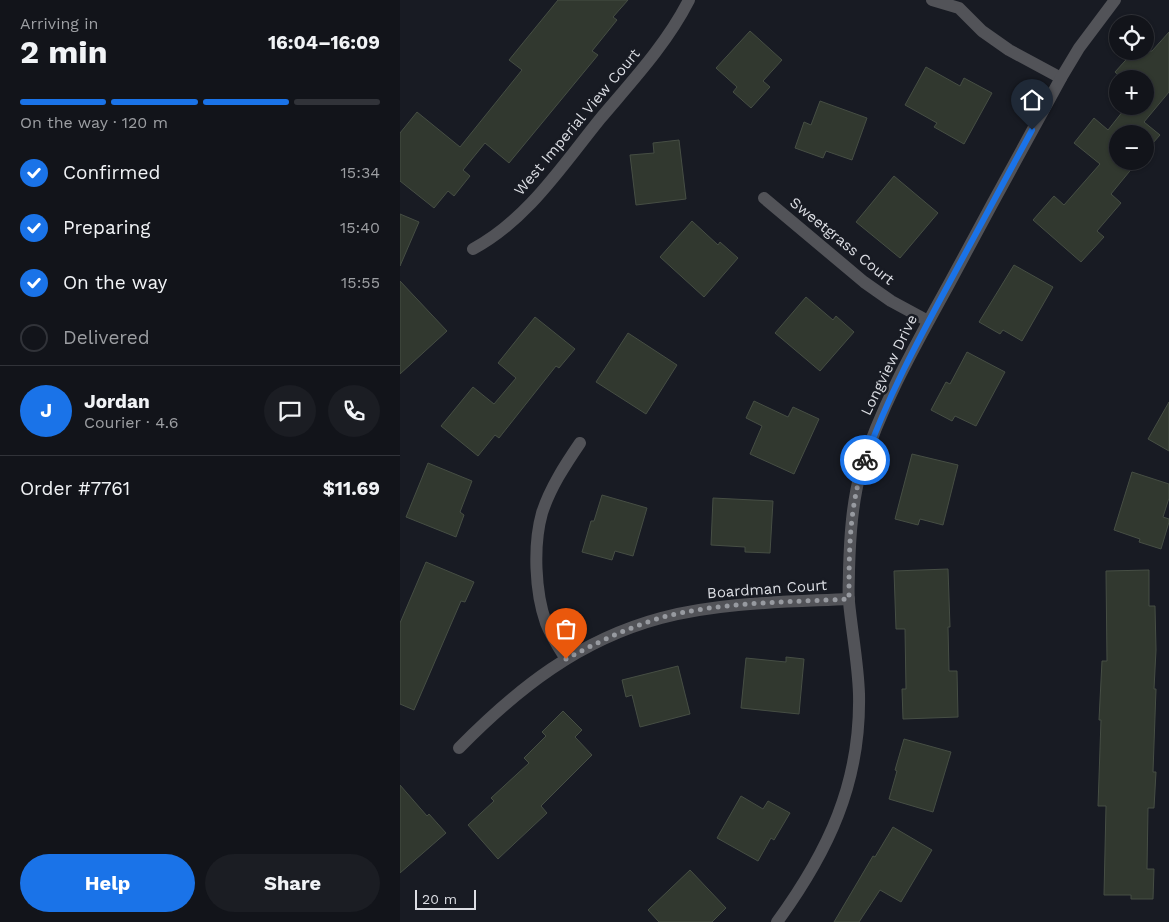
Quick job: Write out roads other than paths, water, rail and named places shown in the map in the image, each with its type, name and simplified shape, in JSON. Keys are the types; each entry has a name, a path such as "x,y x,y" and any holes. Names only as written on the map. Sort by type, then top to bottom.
{"street":[{"name":"West Imperial View Court","path":"473,249 489,241 524,211 668,38 689,0"},
{"path":"932,0 959,8 982,31 1009,50 1060,78"},
{"name":"Longview Drive","path":"777,922 816,863 834,826 847,790 854,757 859,692 849,599 850,532 861,471 882,414 928,321 1060,78 1078,48 1115,0"},
{"name":"Sweetgrass Court","path":"764,198 864,282 891,301 928,321"},
{"path":"566,659 546,624 540,601 537,572 538,541 542,514 552,490 580,442"},
{"name":"Boardman Court","path":"460,748 511,698 540,676 592,645 626,630 661,618 701,610 849,599"}]}
